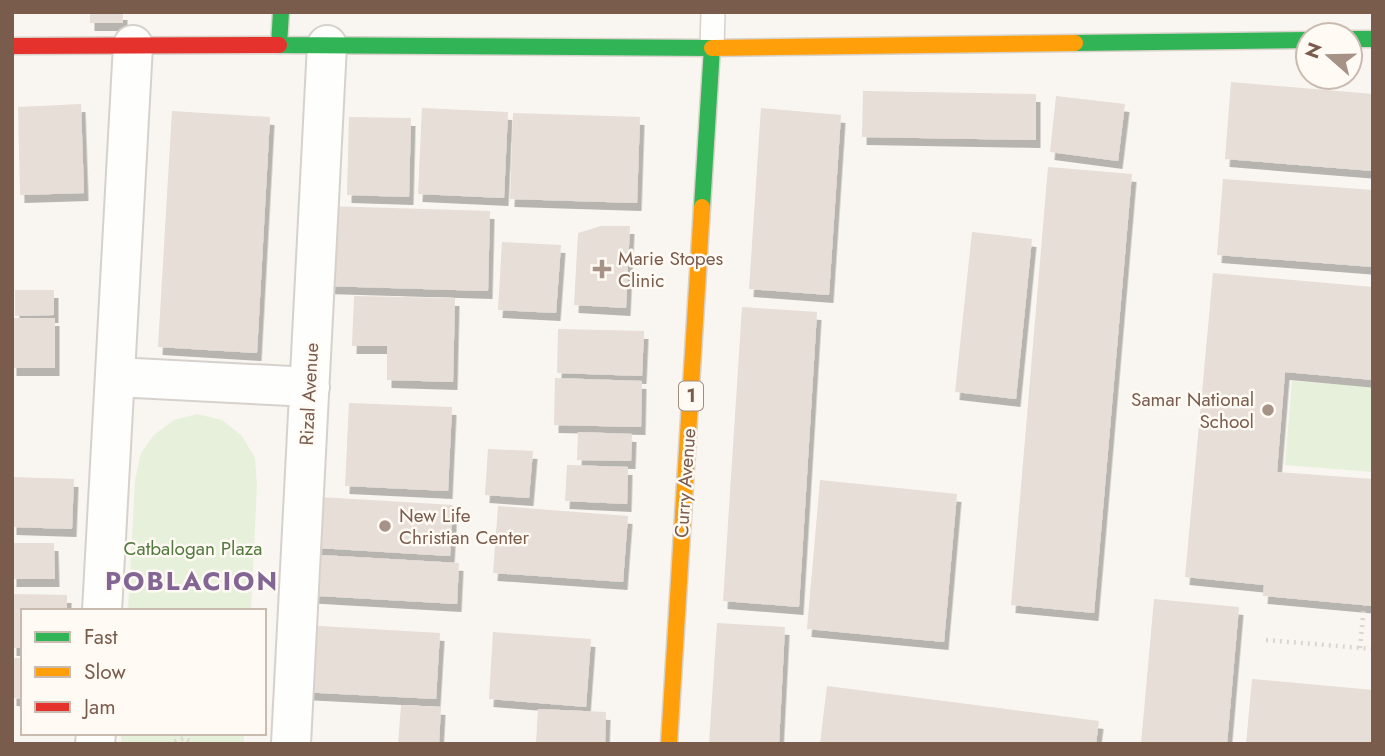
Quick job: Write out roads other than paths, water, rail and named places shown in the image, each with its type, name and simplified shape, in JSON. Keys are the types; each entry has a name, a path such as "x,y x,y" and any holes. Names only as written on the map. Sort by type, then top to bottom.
{"main road":[{"path":"279,45 281,12"},
{"path":"12,46 712,48 1294,40"},
{"name":"Curry Avenue","path":"669,744 712,48"}],"street":[{"name":"Rizal Avenue","path":"291,744 327,45"},
{"path":"102,609 133,46"},
{"path":"115,377 310,387"}],"lane":[{"name":"Curry Avenue","path":"712,48 713,12"}],"place":[{"name":"Marie Stopes Clinic","path":"602,269"},
{"name":"Samar National School","path":"1268,410"},
{"name":"New Life Christian Center","path":"385,526"}],"district":[{"name":"POBLACION","path":"192,581"}],"park label":[{"name":"Catbalogan Plaza","path":"193,548"}]}
